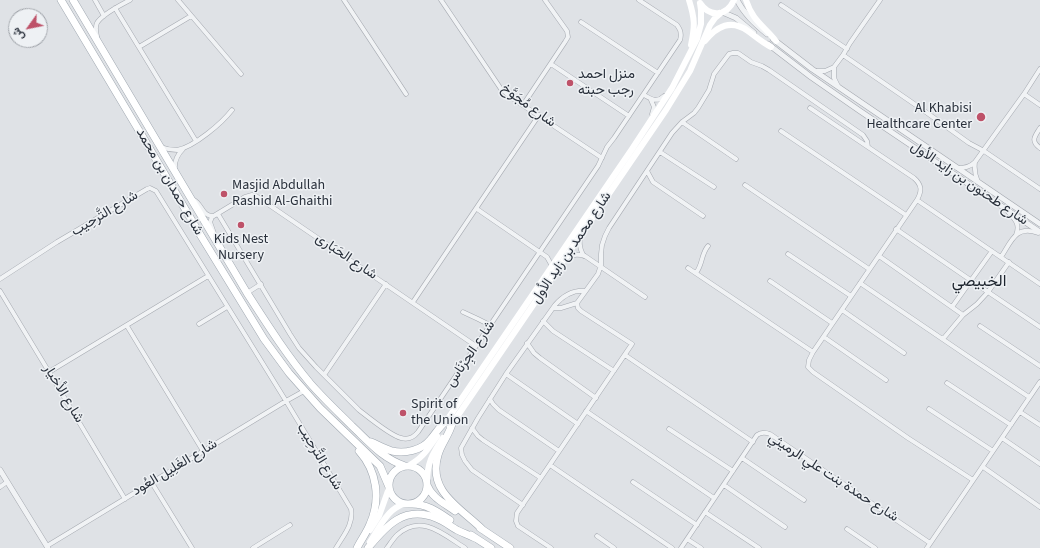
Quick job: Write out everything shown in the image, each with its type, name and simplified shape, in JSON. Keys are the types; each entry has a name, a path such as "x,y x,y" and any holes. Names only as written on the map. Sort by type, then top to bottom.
{"main road":[{"name":"شارع حمدان بن محمد","path":"61,0 250,318 276,356 304,391 338,427 380,466 389,488"},
{"path":"68,0 80,13"},
{"name":"شارع حمدان بن محمد","path":"73,0 247,293 284,350 311,384 366,439 387,458 407,466"},
{"path":"688,58 695,27 694,16 689,0"},
{"name":"شارع محمد بن زايد الأول","path":"407,466 422,457 450,422 564,260 675,96 690,71 710,25 715,18 732,5 734,0"},
{"path":"746,0 749,10 756,20 776,41"},
{"path":"699,1 706,10 721,13"},
{"name":"شارع محمد بن زايد الأول","path":"427,484 428,466 433,453 450,422 557,258 665,99 697,39 700,30 701,17 699,1"},
{"path":"702,45 716,29 733,25 742,27 771,47"},
{"path":"366,439 394,451 402,452 412,450 427,443 441,425 450,422 450,431 438,456 436,468 437,479 441,489 449,500 483,530"},
{"path":"338,427 366,460 376,486 375,510 371,522 357,548"},
{"path":"357,548 379,516 389,488 392,474 397,469 407,466 416,468 424,474 430,491 436,498 510,548"},
{"path":"367,548 388,515 398,506 417,502 426,492 427,484"},
{"path":"389,488 395,499 403,503 423,505 431,508 491,548"},
{"path":"367,548 392,522 398,518 413,514 421,514 436,518 460,532 475,538"}],"street":[{"path":"95,0 104,16"},
{"path":"97,42 96,25 98,22 104,16 130,0"},
{"path":"178,0 241,74"},
{"path":"344,0 406,94"},
{"name":"شارع مُجَوَّخ","path":"441,0 499,86 507,94 602,158"},
{"path":"523,105 567,40 567,31 546,0"},
{"name":"شارع الجِرْنَاس","path":"218,214 294,341 305,355 359,410 367,416 400,438 408,438 415,435 598,166 607,148 680,40 681,31 677,25 639,0"},
{"name":"شارع طحنون بن زايد الأول","path":"738,0 742,10 750,19 812,69 1040,224"},
{"path":"812,69 819,72 825,72 834,67 880,0"},
{"path":"781,5 847,49"},
{"path":"116,8 196,141"},
{"name":"شارع طحنون بن زايد الأول","path":"721,13 740,21 771,47 811,77 1040,233"},
{"path":"139,47 191,16"},
{"path":"581,22 658,74"},
{"path":"553,308 561,308 577,303 598,274 601,267 601,250 609,228 672,133 698,108 709,90 714,74 727,56 731,53 740,54 751,62 769,70 861,134 867,141 868,147"},
{"path":"843,55 969,143 984,151 1040,189"},
{"path":"551,64 629,116"},
{"path":"834,67 834,78 840,88"},
{"path":"957,168 965,168 975,162 1038,76 1040,69"},
{"path":"651,100 658,100 664,96 680,72"},
{"path":"639,138 643,127 654,112 654,107 651,100 644,94"},
{"path":"1024,94 1040,106"},
{"path":"810,108 918,181 921,191 879,256 832,323 824,337 812,352 808,367 813,372 909,438 973,480"},
{"path":"160,146 170,150 177,150 184,147 196,141 222,122 232,110"},
{"path":"413,302 539,115"},
{"path":"682,122 736,159"},
{"path":"1040,128 1034,140 1035,144 1040,148"},
{"path":"781,131 906,215"},
{"path":"176,172 176,158 184,147"},
{"path":"660,152 714,188"},
{"path":"975,162 975,174 979,182"},
{"path":"647,171 654,182 704,216"},
{"path":"641,180 654,182"},
{"path":"745,185 869,269"},
{"name":"شارع التَّرحِيب","path":"0,279 58,242 147,189 154,189 159,194 351,509 351,524 336,548"},
{"name":"شارع الحَبَارى","path":"214,216 245,197 256,196 476,346"},
{"path":"192,199 198,203 206,214 209,216 214,216"},
{"path":"916,200 1040,284"},
{"path":"1005,208 1017,224 1016,235"},
{"path":"476,209 547,257 552,266"},
{"path":"214,216 210,222 215,238"},
{"path":"896,229 1040,327"},
{"path":"1001,257 1018,232 1032,230 1040,233"},
{"path":"581,235 579,239 580,248 585,256"},
{"path":"696,274 702,264 705,251 708,246"},
{"path":"952,307 992,251"},
{"path":"564,260 576,254 585,256 645,297"},
{"path":"788,254 851,296"},
{"path":"879,256 963,315"},
{"path":"547,257 557,258"},
{"path":"943,339 963,315 977,304 988,292 1008,262"},
{"path":"688,268 812,352"},
{"path":"50,372 208,276"},
{"path":"770,281 832,323"},
{"path":"860,283 1030,397"},
{"path":"247,293 261,284"},
{"path":"324,375 386,284"},
{"name":"شارع الأخيار","path":"0,291 125,499"},
{"path":"523,505 475,472 463,458 461,448 506,374 553,308 560,300 568,295 578,291 585,291"},
{"path":"551,548 520,527 517,523 516,516 632,344 579,310 577,303"},
{"path":"199,324 227,307"},
{"path":"842,310 904,353"},
{"path":"463,312 490,325"},
{"path":"543,322 553,331 614,371"},
{"path":"127,326 203,451"},
{"path":"980,326 1040,366"},
{"path":"824,337 886,380"},
{"path":"527,344 540,358 596,398"},
{"path":"625,355 753,442"},
{"path":"506,374 578,424"},
{"path":"947,382 1012,425"},
{"path":"927,548 1040,384"},
{"name":"شارع الغَلِيل العُود","path":"48,547 203,451 304,391"},
{"path":"490,399 499,410 559,451"},
{"path":"929,409 993,451"},
{"path":"586,411 714,498"},
{"path":"1020,412 1040,425"},
{"path":"472,428 483,440 541,478"},
{"path":"669,429 733,471"},
{"name":"شارع حمدة بنت علي الرميثي","path":"681,548 757,435 765,432 930,543"},
{"path":"1002,438 1040,464"},
{"path":"742,458 804,500"},
{"path":"550,465 672,548"},
{"path":"983,467 1040,507"},
{"path":"0,470 48,547"},
{"path":"0,486 7,482"},
{"path":"633,482 697,525"},
{"path":"152,483 192,548"},
{"path":"724,485 785,527"},
{"path":"705,512 759,548"},
{"path":"253,548 290,525"},
{"path":"387,548 397,535 408,528 417,525 432,527 464,548"},
{"path":"847,529 875,548"},
{"path":"597,536 614,548"},
{"path":"688,539 701,548"}],"place":[{"name":"منزل احمد رجب حبته","path":"570,83"},
{"name":"Al Khabisi Healthcare Center","path":"981,117"},
{"name":"Masjid Abdullah Rashid Al-Ghaithi","path":"224,194"},
{"name":"Kids Nest Nursery","path":"241,225"},
{"name":"Spirit of the Union","path":"403,413"}],"district":[{"name":"الخبيصي","path":"979,282"}]}
